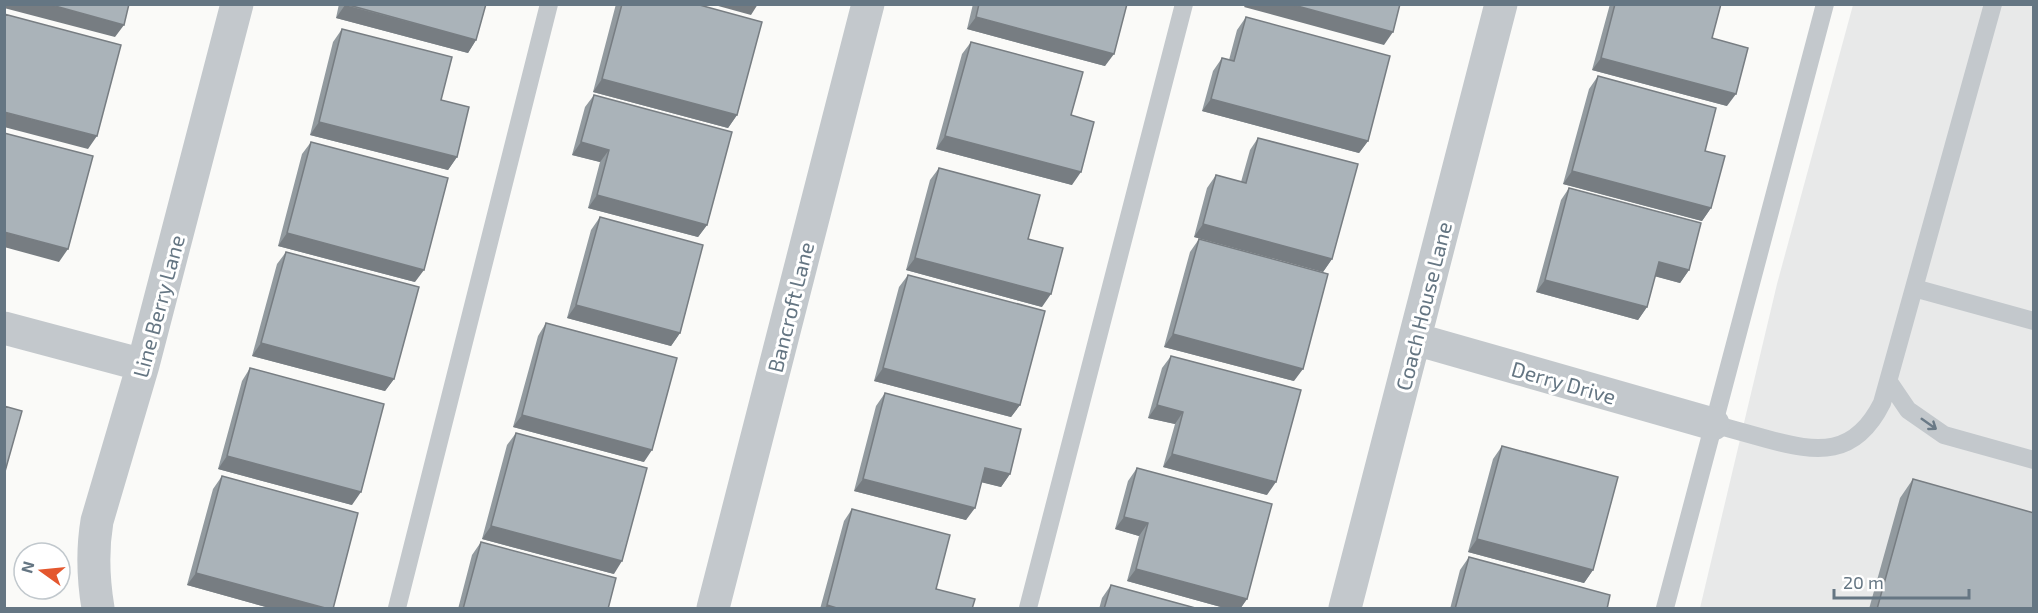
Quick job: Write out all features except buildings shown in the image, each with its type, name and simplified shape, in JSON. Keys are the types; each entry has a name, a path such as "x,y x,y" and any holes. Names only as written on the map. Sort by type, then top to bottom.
{"street":[{"name":"Line Berry Lane","path":"98,609 93,579 93,545 97,521 143,365 237,4"},
{"name":"Bancroft Lane","path":"713,609 868,4"},
{"name":"Coach House Lane","path":"1345,609 1501,4"},
{"path":"4,328 143,365"},
{"name":"Derry Drive","path":"1415,339 1713,424"}],"lane":[{"path":"397,609 549,4"},
{"path":"1028,609 1184,4"},
{"path":"1665,609 1825,4"},
{"path":"1713,424 1788,445 1812,449 1833,447 1856,436 1874,419 1889,382 1993,4"},
{"path":"1914,288 2034,321"},
{"path":"1889,382 1908,410 1944,435 2034,460"}],"shaded area":[{"path":"1853,5 2033,5 2033,608 1700,608 1777,284"}]}
